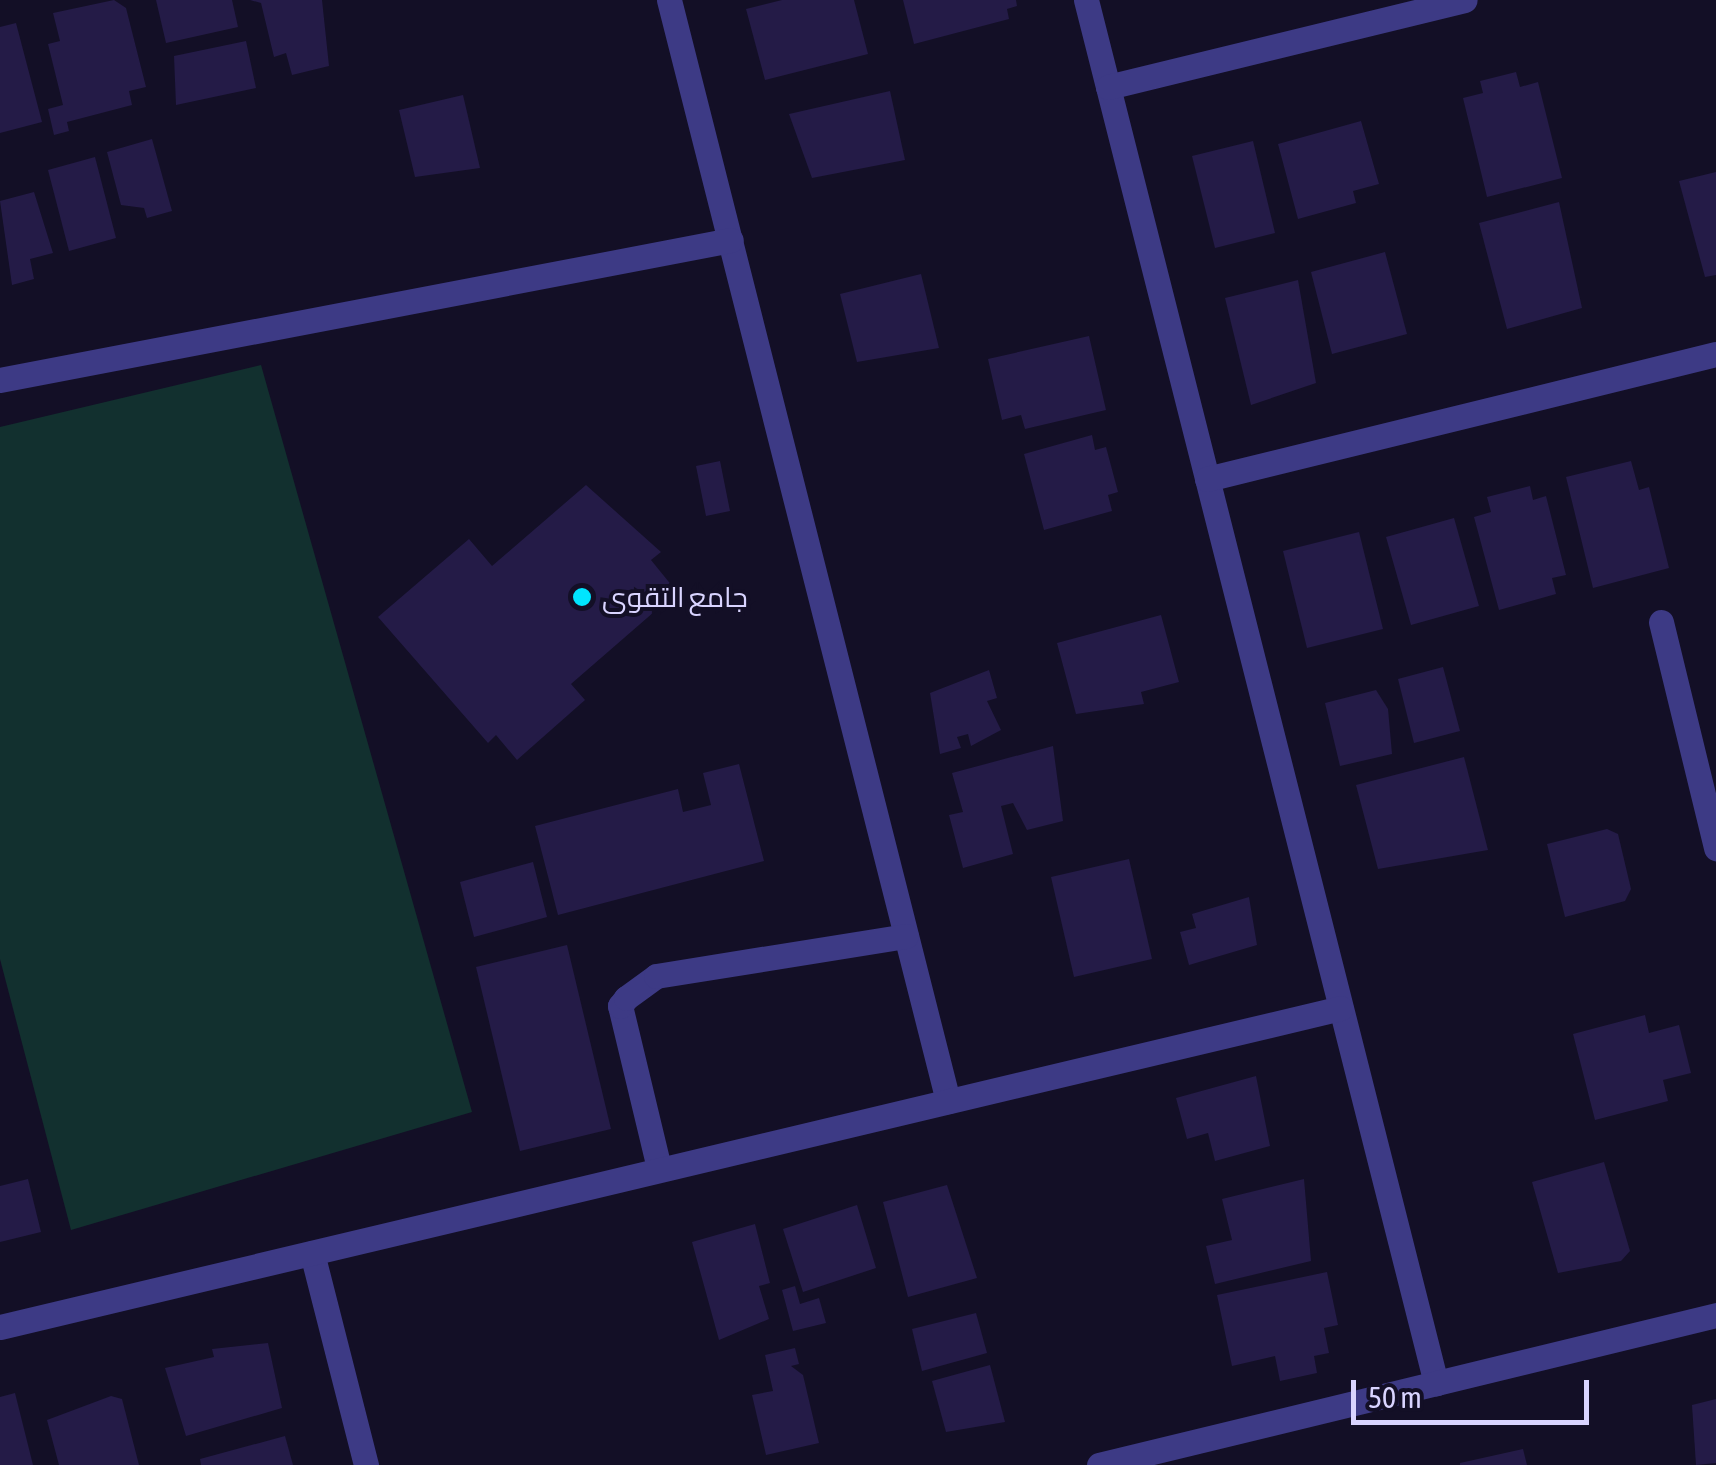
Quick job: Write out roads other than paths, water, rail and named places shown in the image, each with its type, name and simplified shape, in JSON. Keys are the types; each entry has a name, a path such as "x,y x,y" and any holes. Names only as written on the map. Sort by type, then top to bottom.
{"street":[{"path":"669,0 948,1101"},
{"path":"1086,0 1436,1383"},
{"path":"1108,87 1465,0"},
{"path":"0,380 731,240"},
{"path":"1207,479 1716,354"},
{"path":"1661,622 1716,848"},
{"path":"660,1168 620,1006 626,998 656,976 906,936"},
{"path":"0,1327 1342,1008"},
{"path":"312,1253 366,1465"},
{"path":"1099,1465 1716,1314"}],"place":[{"name":"جامع التقوى","path":"582,597"}]}
